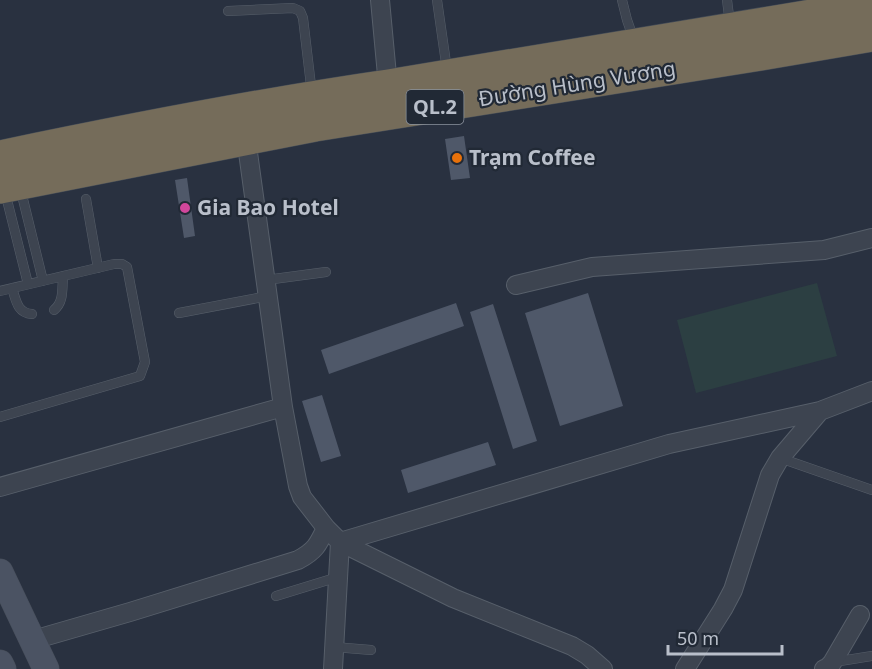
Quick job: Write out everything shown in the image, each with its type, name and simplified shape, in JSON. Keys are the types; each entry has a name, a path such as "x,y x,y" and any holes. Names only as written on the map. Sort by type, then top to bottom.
{"highway":[{"name":"Đường Hùng Vương","path":"6,179 202,116 636,45 729,15 872,6"},
{"name":"Đường Hùng Vương","path":"6,179 315,125 872,35"}],"main road":[{"path":"0,572 46,669"},
{"path":"0,663 3,669"}],"street":[{"path":"380,0 388,86"},
{"path":"246,138 283,407 302,497 340,542 453,598 572,646 603,669"},
{"path":"516,285 592,267 824,250 872,238"},
{"path":"340,542 669,444 820,411 872,391"},
{"path":"0,487 283,407"},
{"path":"685,669 733,590 770,475 780,458 820,411"},
{"path":"33,640 298,560 310,554 317,547 326,528"},
{"path":"333,669 340,542"},
{"path":"828,666 860,615"}],"lane":[{"path":"437,0 448,76"},
{"path":"622,0 636,45"},
{"path":"228,10 293,8 300,11 303,18 312,97"},
{"path":"6,179 43,281"},
{"path":"6,179 28,284"},
{"path":"86,199 98,268"},
{"path":"0,291 122,264 127,267 145,362 140,376 0,417"},
{"path":"179,313 326,272"},
{"path":"54,310 62,299 63,276"},
{"path":"12,288 19,308 23,312 32,314"},
{"path":"780,458 872,490"},
{"path":"276,596 338,577"},
{"path":"334,647 370,650"},
{"path":"828,666 872,656"}],"shaded area":[{"path":"817,283 837,356 696,393 677,320"}],"building":[{"name":"Trạm Coffee","path":"464,136 470,178 451,180 445,139"},
{"name":"Gia Bao Hotel","path":"187,178 195,236 184,238 175,180"},
{"path":"588,293 623,406 560,426 525,313"},
{"path":"456,303 464,326 329,374 321,350"},
{"path":"493,304 537,441 513,449 470,312"},
{"path":"322,395 341,456 321,462 302,401"},
{"path":"488,442 496,465 408,493 401,470"}],"place":[{"name":"Trạm Coffee","path":"457,158"},
{"name":"Gia Bao Hotel","path":"185,208"}]}
